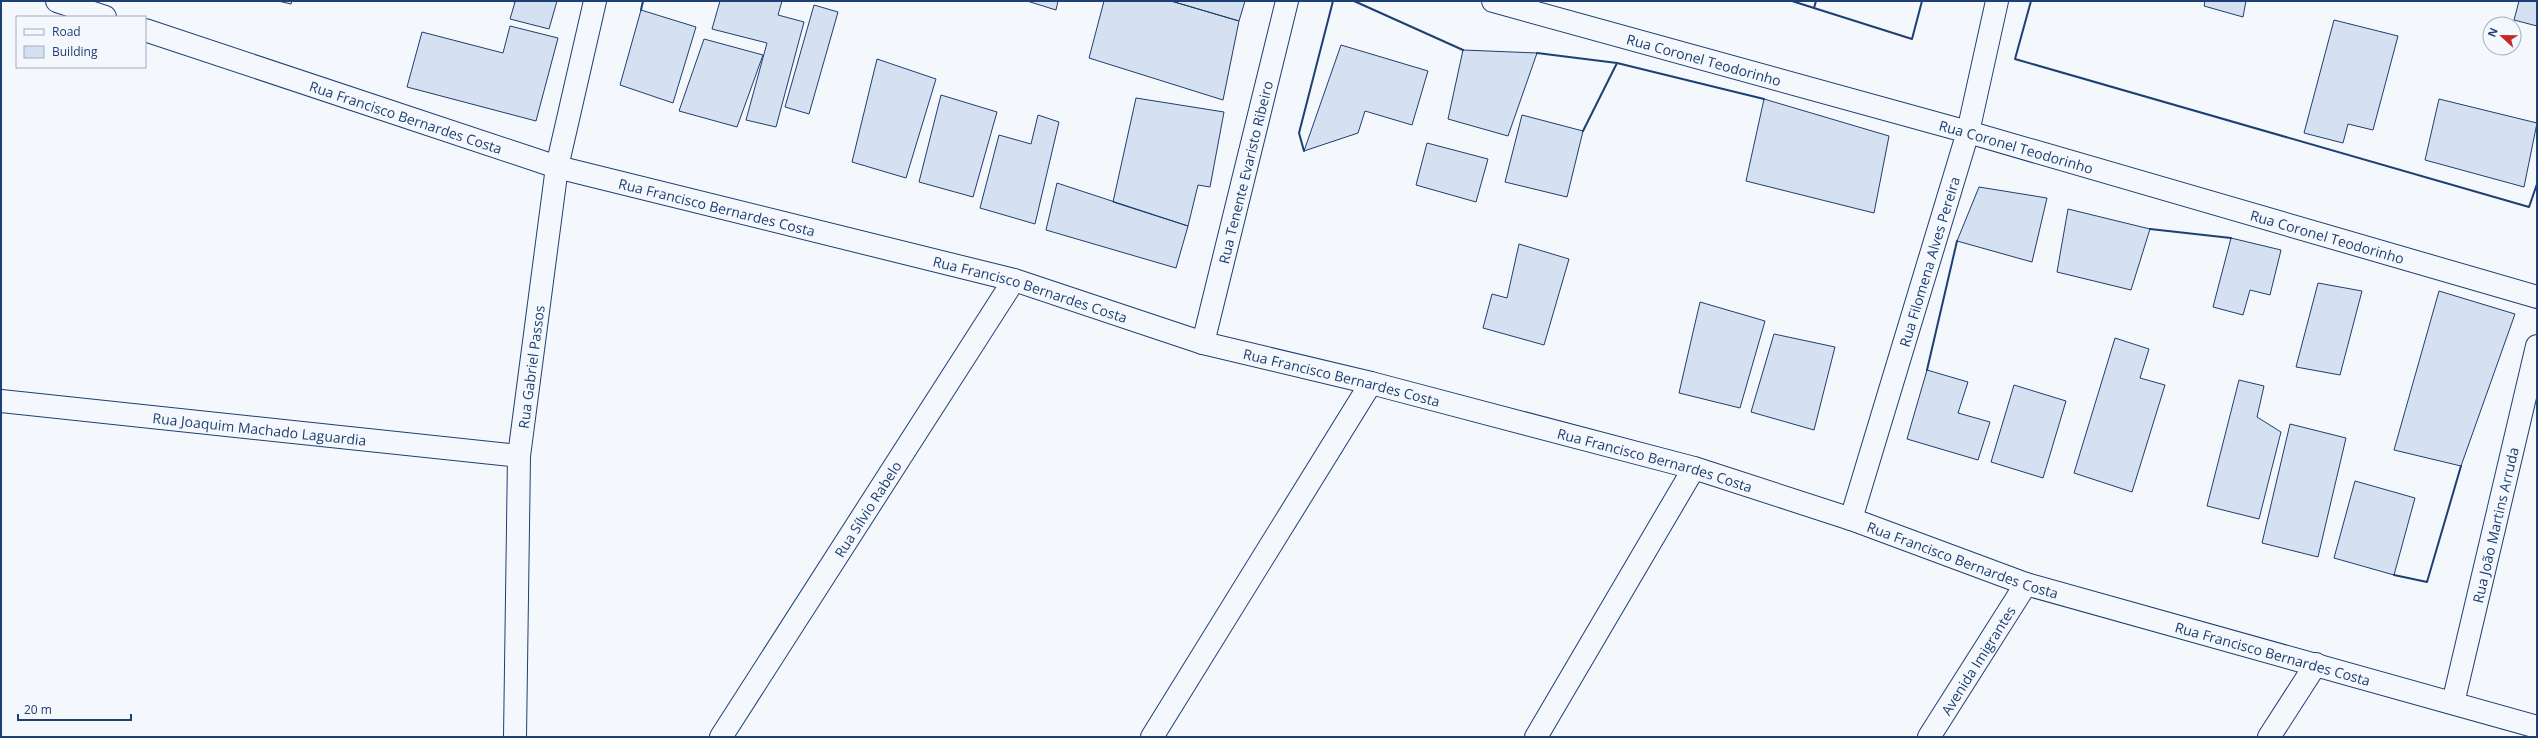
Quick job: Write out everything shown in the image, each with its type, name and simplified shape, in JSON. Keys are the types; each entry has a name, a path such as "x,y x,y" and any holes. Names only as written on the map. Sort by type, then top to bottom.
{"street":[{"path":"57,1 102,16"},
{"name":"Rua Gabriel Passos","path":"516,737 519,456 557,167 595,1"},
{"name":"Rua Tenente Evaristo Ribeiro","path":"1204,343 1287,1"},
{"name":"Rua Coronel Teodorinho","path":"1493,1 1968,132 2537,297"},
{"name":"Rua Filomena Alves Pereira","path":"1851,519 1968,132 1997,1"},
{"name":"Rua Francisco Bernardes Costa","path":"146,30 557,167 1014,280 1204,343 1371,383 1694,468 1851,519 2026,584 2537,727"},
{"name":"Rua Sílvio Rabelo","path":"721,737 1014,280"},
{"name":"Rua João Martins Arruda","path":"2453,703 2537,346"},
{"path":"1152,737 1371,383"},
{"name":"Rua Joaquim Machado Laguardia","path":"1,401 519,456"},
{"path":"1536,737 1694,468"},
{"name":"Avenida Imigrantes","path":"1929,737 2026,584"},
{"path":"2269,737 2316,664"}],"building":[{"path":"278,1 292,1 291,4"},
{"path":"510,1 557,1 549,29 510,19 515,2"},
{"path":"720,1 782,1 778,15 804,22 776,127 746,120 767,43 712,29"},
{"path":"1027,1 1058,1 1056,10"},
{"path":"1104,1 1171,1 1239,21 1223,100 1089,58"},
{"path":"1171,1 1245,1 1239,21"},
{"path":"2205,1 2246,1 2243,17 2204,6"},
{"path":"2519,1 2537,1 2537,26 2522,22 2522,16 2515,16"},
{"path":"814,5 838,12 809,114 785,107"},
{"path":"641,10 696,27 673,103 620,85"},
{"path":"2334,20 2398,36 2373,130 2348,124 2343,143 2304,133"},
{"path":"510,26 558,38 536,121 407,87 422,32 503,53"},
{"path":"704,39 763,55 737,127 679,111"},
{"path":"1341,45 1428,71 1412,125 1365,111 1358,133 1304,151"},
{"path":"1463,50 1537,53 1508,136 1448,119"},
{"path":"877,59 936,79 906,178 852,162"},
{"path":"941,95 997,112 973,197 919,182"},
{"path":"1136,98 1224,112 1210,187 1198,185 1188,226 1113,202"},
{"path":"1764,99 1889,136 1874,213 1746,181"},
{"path":"2439,99 2537,123 2524,187 2425,160"},
{"path":"1038,115 1059,122 1035,224 980,208 999,135 1031,144"},
{"path":"1522,115 1583,131 1567,197 1505,182"},
{"path":"1427,143 1488,159 1476,202 1416,185"},
{"path":"1057,183 1188,226 1176,268 1046,230"},
{"path":"1979,187 2047,198 2032,262 1957,241"},
{"path":"2068,209 2150,229 2131,290 2057,272"},
{"path":"2231,238 2281,250 2270,295 2250,290 2243,315 2213,307"},
{"path":"1519,244 1569,259 1544,345 1483,328 1492,294 1507,298"},
{"path":"2318,283 2362,291 2340,375 2296,367"},
{"path":"2439,291 2515,314 2461,466 2394,450"},
{"path":"1700,302 1765,321 1740,408 1679,393"},
{"path":"1774,334 1835,347 1814,430 1751,412"},
{"path":"2115,338 2149,349 2140,378 2165,385 2132,492 2074,473"},
{"path":"1927,370 1968,382 1958,413 1990,422 1978,460 1907,439"},
{"path":"2239,380 2264,386 2257,417 2281,432 2259,519 2207,506"},
{"path":"2014,385 2066,401 2043,478 1991,462"},
{"path":"2290,424 2346,438 2318,557 2262,543"},
{"path":"2355,481 2415,498 2394,575 2334,558"}],"wall":[{"path":"641,10 643,1"},
{"path":"1304,151 1299,133 1333,1"},
{"path":"1354,1 1463,50"},
{"path":"1792,1 1814,8"},
{"path":"1816,1 1814,8 1912,39 1922,1"},
{"path":"2031,1 2015,59 2529,207 2537,184"},
{"path":"1537,53 1617,63 1764,99"},
{"path":"1583,131 1617,63"},
{"path":"2150,229 2231,238"},
{"path":"1927,370 1957,241"},
{"path":"2394,575 2427,582 2461,466"}]}
